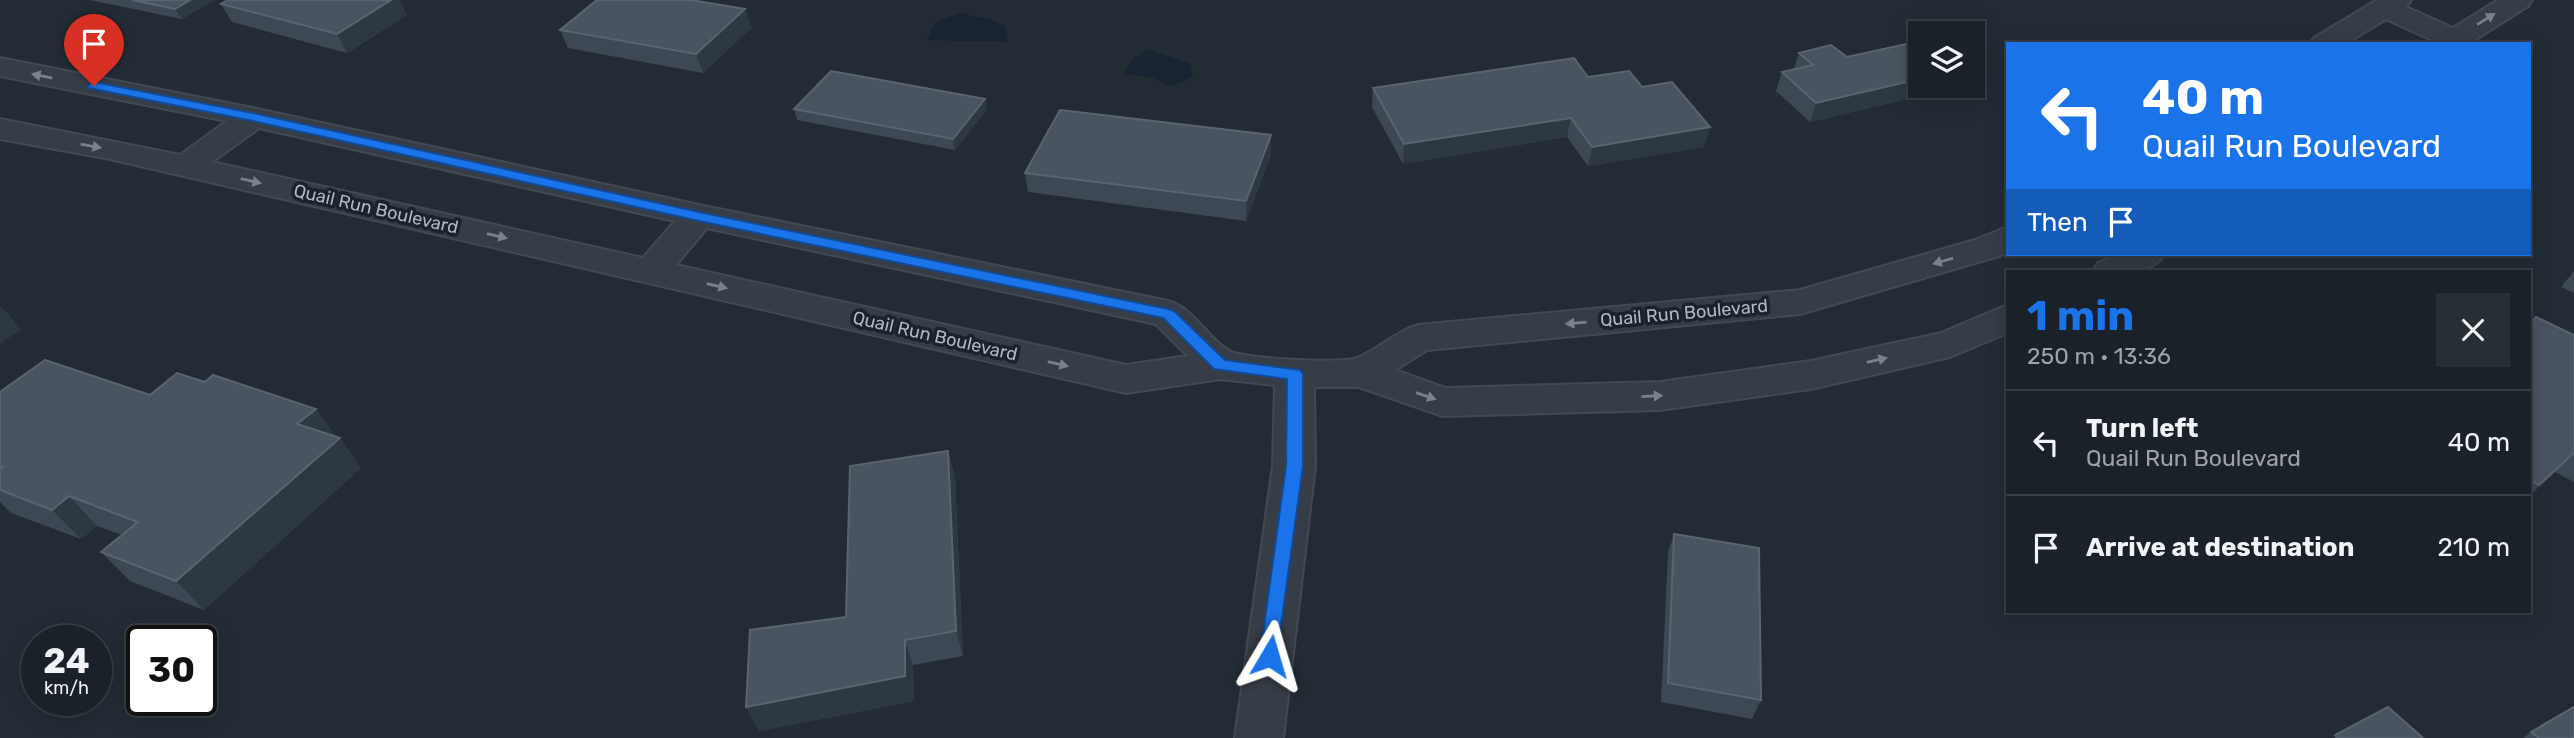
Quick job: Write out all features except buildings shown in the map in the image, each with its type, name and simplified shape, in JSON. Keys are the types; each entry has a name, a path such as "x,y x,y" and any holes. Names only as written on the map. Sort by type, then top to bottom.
{"street":[{"path":"2327,42 2390,3 2451,41 2518,0"},
{"path":"0,67 253,117 699,216 1168,314 1220,365"},
{"path":"184,167 253,117"},
{"name":"Quail Run Boulevard","path":"0,129 110,149 1126,379 1220,365 1295,374 1362,373 1443,402 1660,396 1811,375 1950,344 2006,318"},
{"path":"651,271 699,216"},
{"name":"Quail Run Boulevard","path":"1362,373 1418,338 1800,302 1987,248 2006,238"},
{"path":"1259,738 1294,466 1295,374"}],"water":[{"path":"961,13 1006,26 1008,42 927,40 935,22"},
{"path":"1147,49 1189,63 1193,77 1170,86 1151,77 1124,74 1133,59"}],"route":[{"path":"94,86 253,117 699,216 1168,314 1220,365 1295,374 1294,466 1270,656"}]}
